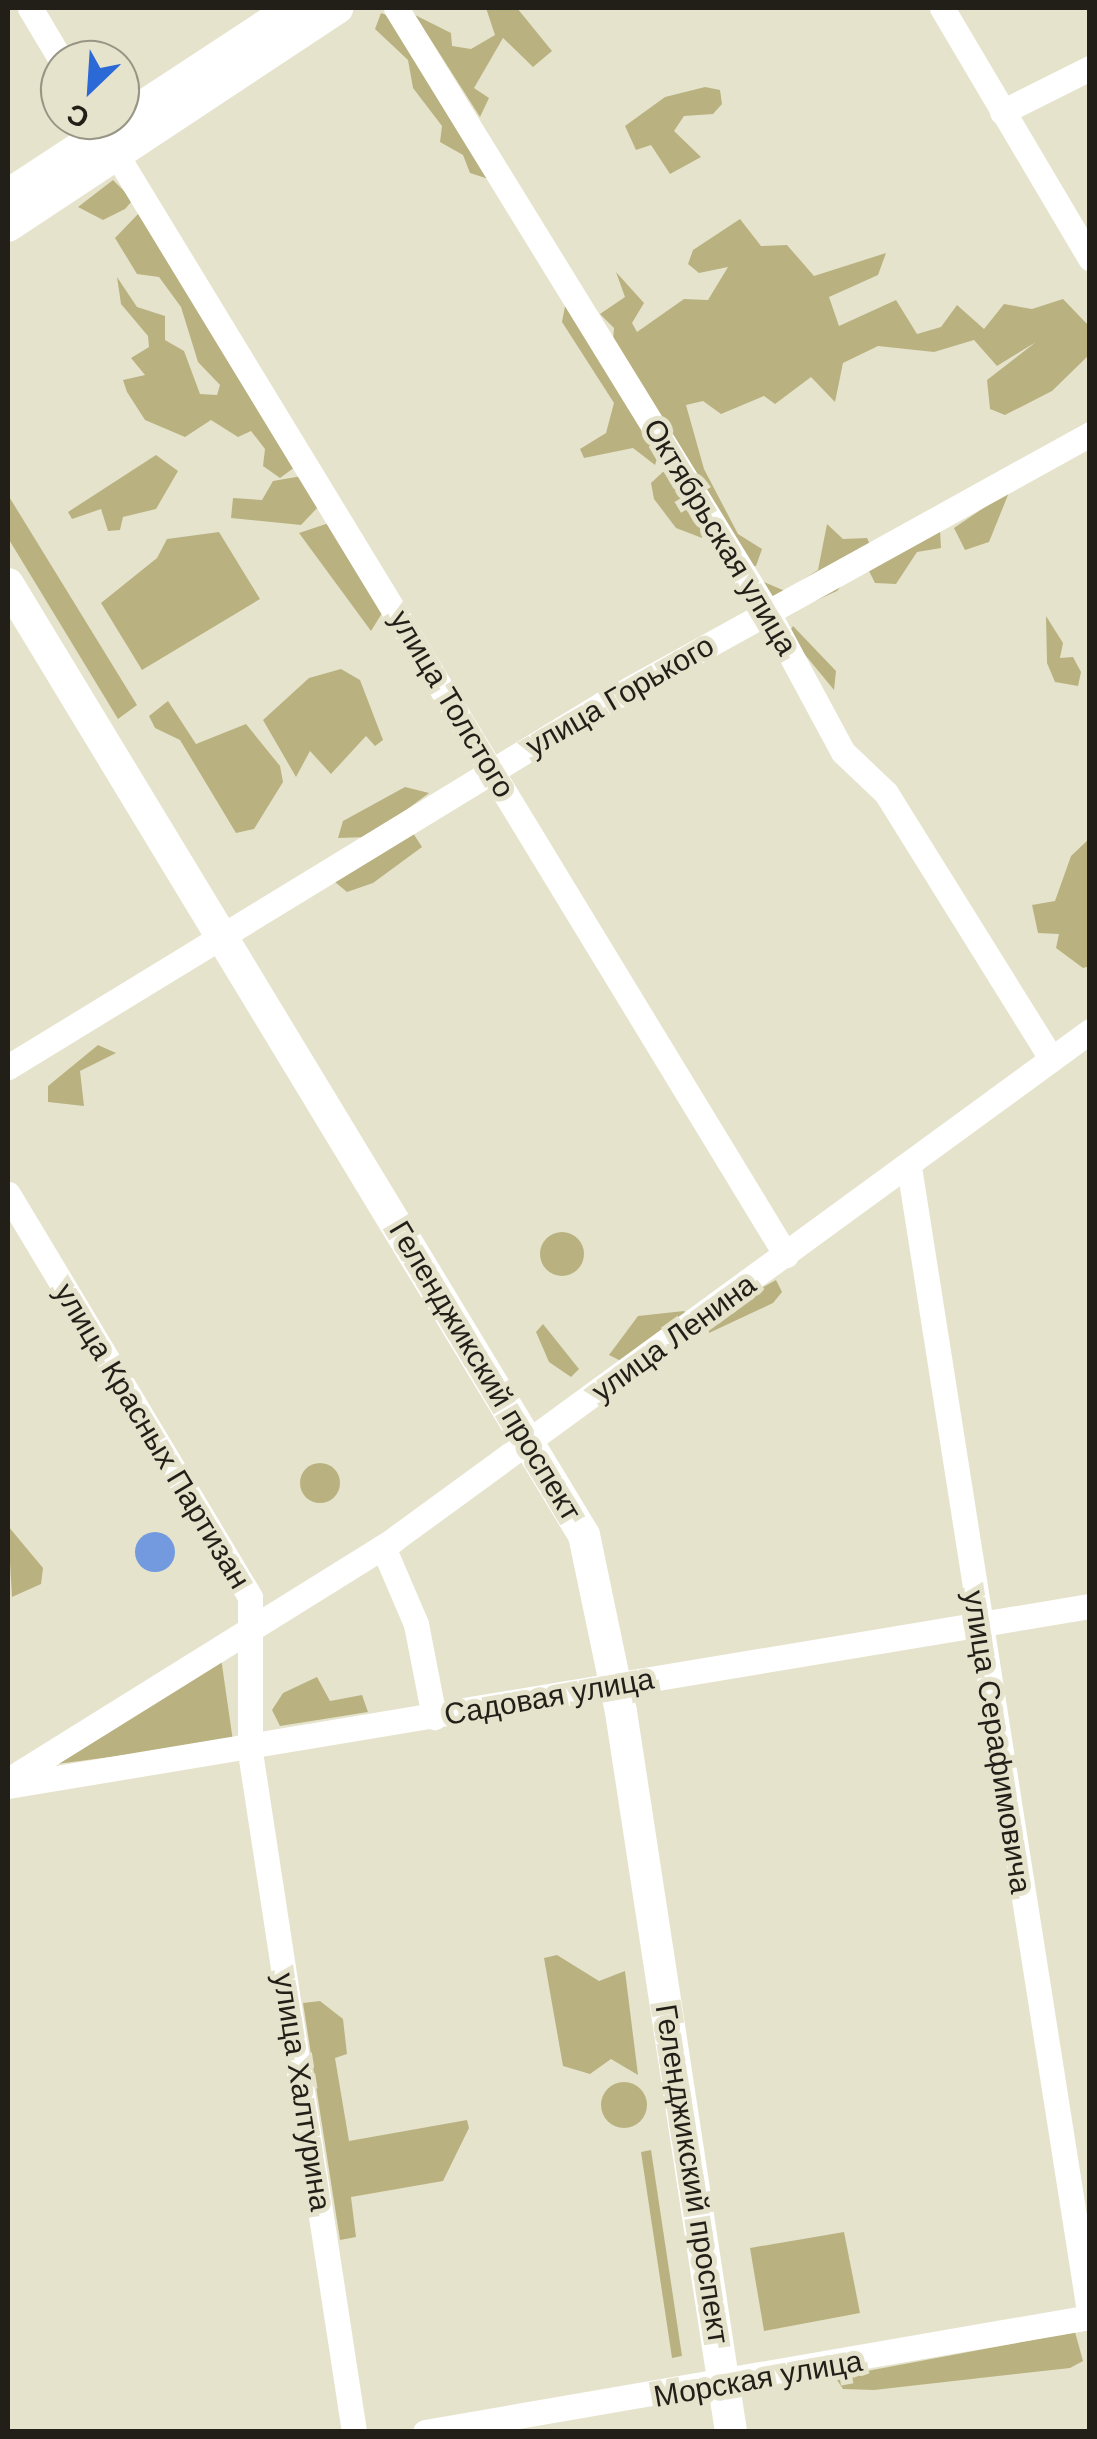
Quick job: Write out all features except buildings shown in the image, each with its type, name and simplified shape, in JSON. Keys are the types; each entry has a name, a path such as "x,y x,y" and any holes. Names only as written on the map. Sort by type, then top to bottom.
{"main road":[{"path":"140,112 293,8"},
{"path":"140,116 337,8"},
{"path":"8,194 98,140"},
{"path":"8,226 101,140"},
{"name":"Геленджикский проспект","path":"8,584 584,1535 615,1682 732,2432"}],"street":[{"path":"30,8 49,40"},
{"name":"Октябрьская улица","path":"396,8 767,611 843,752 886,793 1046,1051"},
{"path":"942,8 1090,258"},
{"path":"1002,112 1090,68"},
{"name":"улица Толстого","path":"109,140 786,1255"},
{"name":"улица Горького","path":"8,1067 218,930 767,611 1090,434"},
{"name":"улица Ленина","path":"248,1629 383,1547 531,1443 908,1166 1046,1051 1090,1031"},
{"name":"улица Серафимовича","path":"908,1166 1090,2317"},
{"name":"улица Красных Партизан","path":"8,1194 250,1597 250,1752"},
{"path":"383,1547 416,1624 434,1717"},
{"name":"Садовая улица","path":"8,1783 250,1752 615,1682 1090,1606"},
{"name":"Садовая улица","path":"8,1783 248,1629"},
{"name":"улица Халтурина","path":"250,1752 354,2432"},
{"name":"Морская улица","path":"425,2432 724,2386 1090,2317"}],"shaded area":[{"path":"486,8 517,8 552,51 533,67 503,38 474,88 489,98 480,117 415,15 451,33 452,46 471,49 495,35"},
{"path":"381,13 402,21 498,182 470,173 463,155 440,142 442,126 413,88 408,60 375,29"},
{"path":"705,87 720,90 722,104 713,114 684,116 674,131 701,157 670,174 651,145 636,150 625,126 665,97"},
{"path":"113,180 133,200 125,209 103,220 78,207"},
{"path":"139,213 295,467 280,478 263,466 265,449 251,431 238,437 211,420 185,437 145,420 127,392 123,380 145,375 131,358 149,347 148,336 121,304 117,277 137,307 165,316 165,340 184,351 200,394 217,395 220,385 198,362 181,307 159,277 137,274 115,238"},
{"path":"740,219 761,246 787,245 814,276 886,253 878,275 829,297 839,326 896,300 917,334 941,327 957,305 984,329 1004,304 1032,309 1063,299 1089,326 1089,355 1052,391 1005,415 990,409 987,380 1036,342 997,366 974,340 934,352 878,346 843,363 835,402 811,377 775,404 764,396 721,414 703,401 686,405 704,469 738,534 762,549 756,566 746,567 659,452 655,465 633,448 584,458 580,449 606,433 614,403 562,322 565,306 573,309 612,351 614,328 600,314 625,297 616,272 644,303 632,323 637,332 684,299 708,300 728,267 699,273 688,264 693,250"},
{"path":"156,455 178,471 156,509 123,517 120,530 108,531 101,509 72,519 68,512"},
{"path":"667,468 705,523 702,538 676,528 654,499 651,483"},
{"path":"302,476 319,506 301,525 231,518 233,498 262,500 273,481"},
{"path":"1010,490 989,542 965,550 954,528"},
{"path":"8,495 137,705 118,719 8,538"},
{"path":"332,522 384,610 371,631 299,533"},
{"path":"827,524 843,539 867,538 872,549 837,591 797,609 759,590 764,582 785,591 818,570"},
{"path":"940,530 941,548 917,552 896,584 875,583 869,571 882,559"},
{"path":"219,532 260,599 142,670 101,603 157,558 167,539"},
{"path":"1046,616 1063,643 1060,658 1073,657 1081,672 1078,686 1055,682 1047,663"},
{"path":"793,626 836,671 834,690 788,634"},
{"path":"341,669 360,680 383,740 375,746 366,736 331,774 310,751 296,777 263,720 309,678"},
{"path":"168,701 196,744 246,724 280,766 283,782 254,829 236,833 180,740 155,728 149,716"},
{"path":"405,787 429,793 370,837 338,838 343,821"},
{"path":"411,830 422,847 373,883 347,892 335,882 341,865 380,855"},
{"path":"1089,839 1090,966 1083,968 1056,948 1059,934 1038,933 1032,905 1055,901 1071,856"},
{"path":"98,1045 116,1053 80,1071 84,1106 48,1102 48,1086"},
{"path":"562,1232 577,1239 584,1254 577,1269 562,1276 547,1269 540,1254 547,1239"},
{"path":"776,1280 782,1292 773,1303 709,1333 707,1318"},
{"path":"684,1311 690,1317 625,1363 609,1355 638,1316"},
{"path":"543,1324 579,1369 571,1377 549,1362 536,1332"},
{"path":"320,1463 334,1469 340,1483 334,1497 320,1503 306,1497 300,1483 306,1469"},
{"path":"8,1526 43,1568 41,1584 12,1597"},
{"path":"221,1658 233,1741 49,1765"},
{"path":"317,1677 330,1701 362,1695 368,1712 280,1726 272,1710 283,1693"},
{"path":"557,1955 599,1981 625,1971 638,2075 611,2059 590,2074 563,2066 544,1958"},
{"path":"320,2001 343,2019 347,2054 335,2058 349,2141 467,2120 469,2128 443,2181 351,2197 356,2237 340,2240 303,2003"},
{"path":"624,2082 641,2088 647,2105 641,2122 624,2128 607,2122 601,2105 607,2088"},
{"path":"651,2150 682,2356 672,2358 641,2152"},
{"path":"844,2232 860,2313 764,2331 750,2248"},
{"path":"1075,2332 1083,2361 1070,2368 874,2390 843,2389 835,2377"}],"water":[{"path":"155,1532 169,1538 175,1552 169,1566 155,1572 141,1566 135,1552 141,1538"}]}
